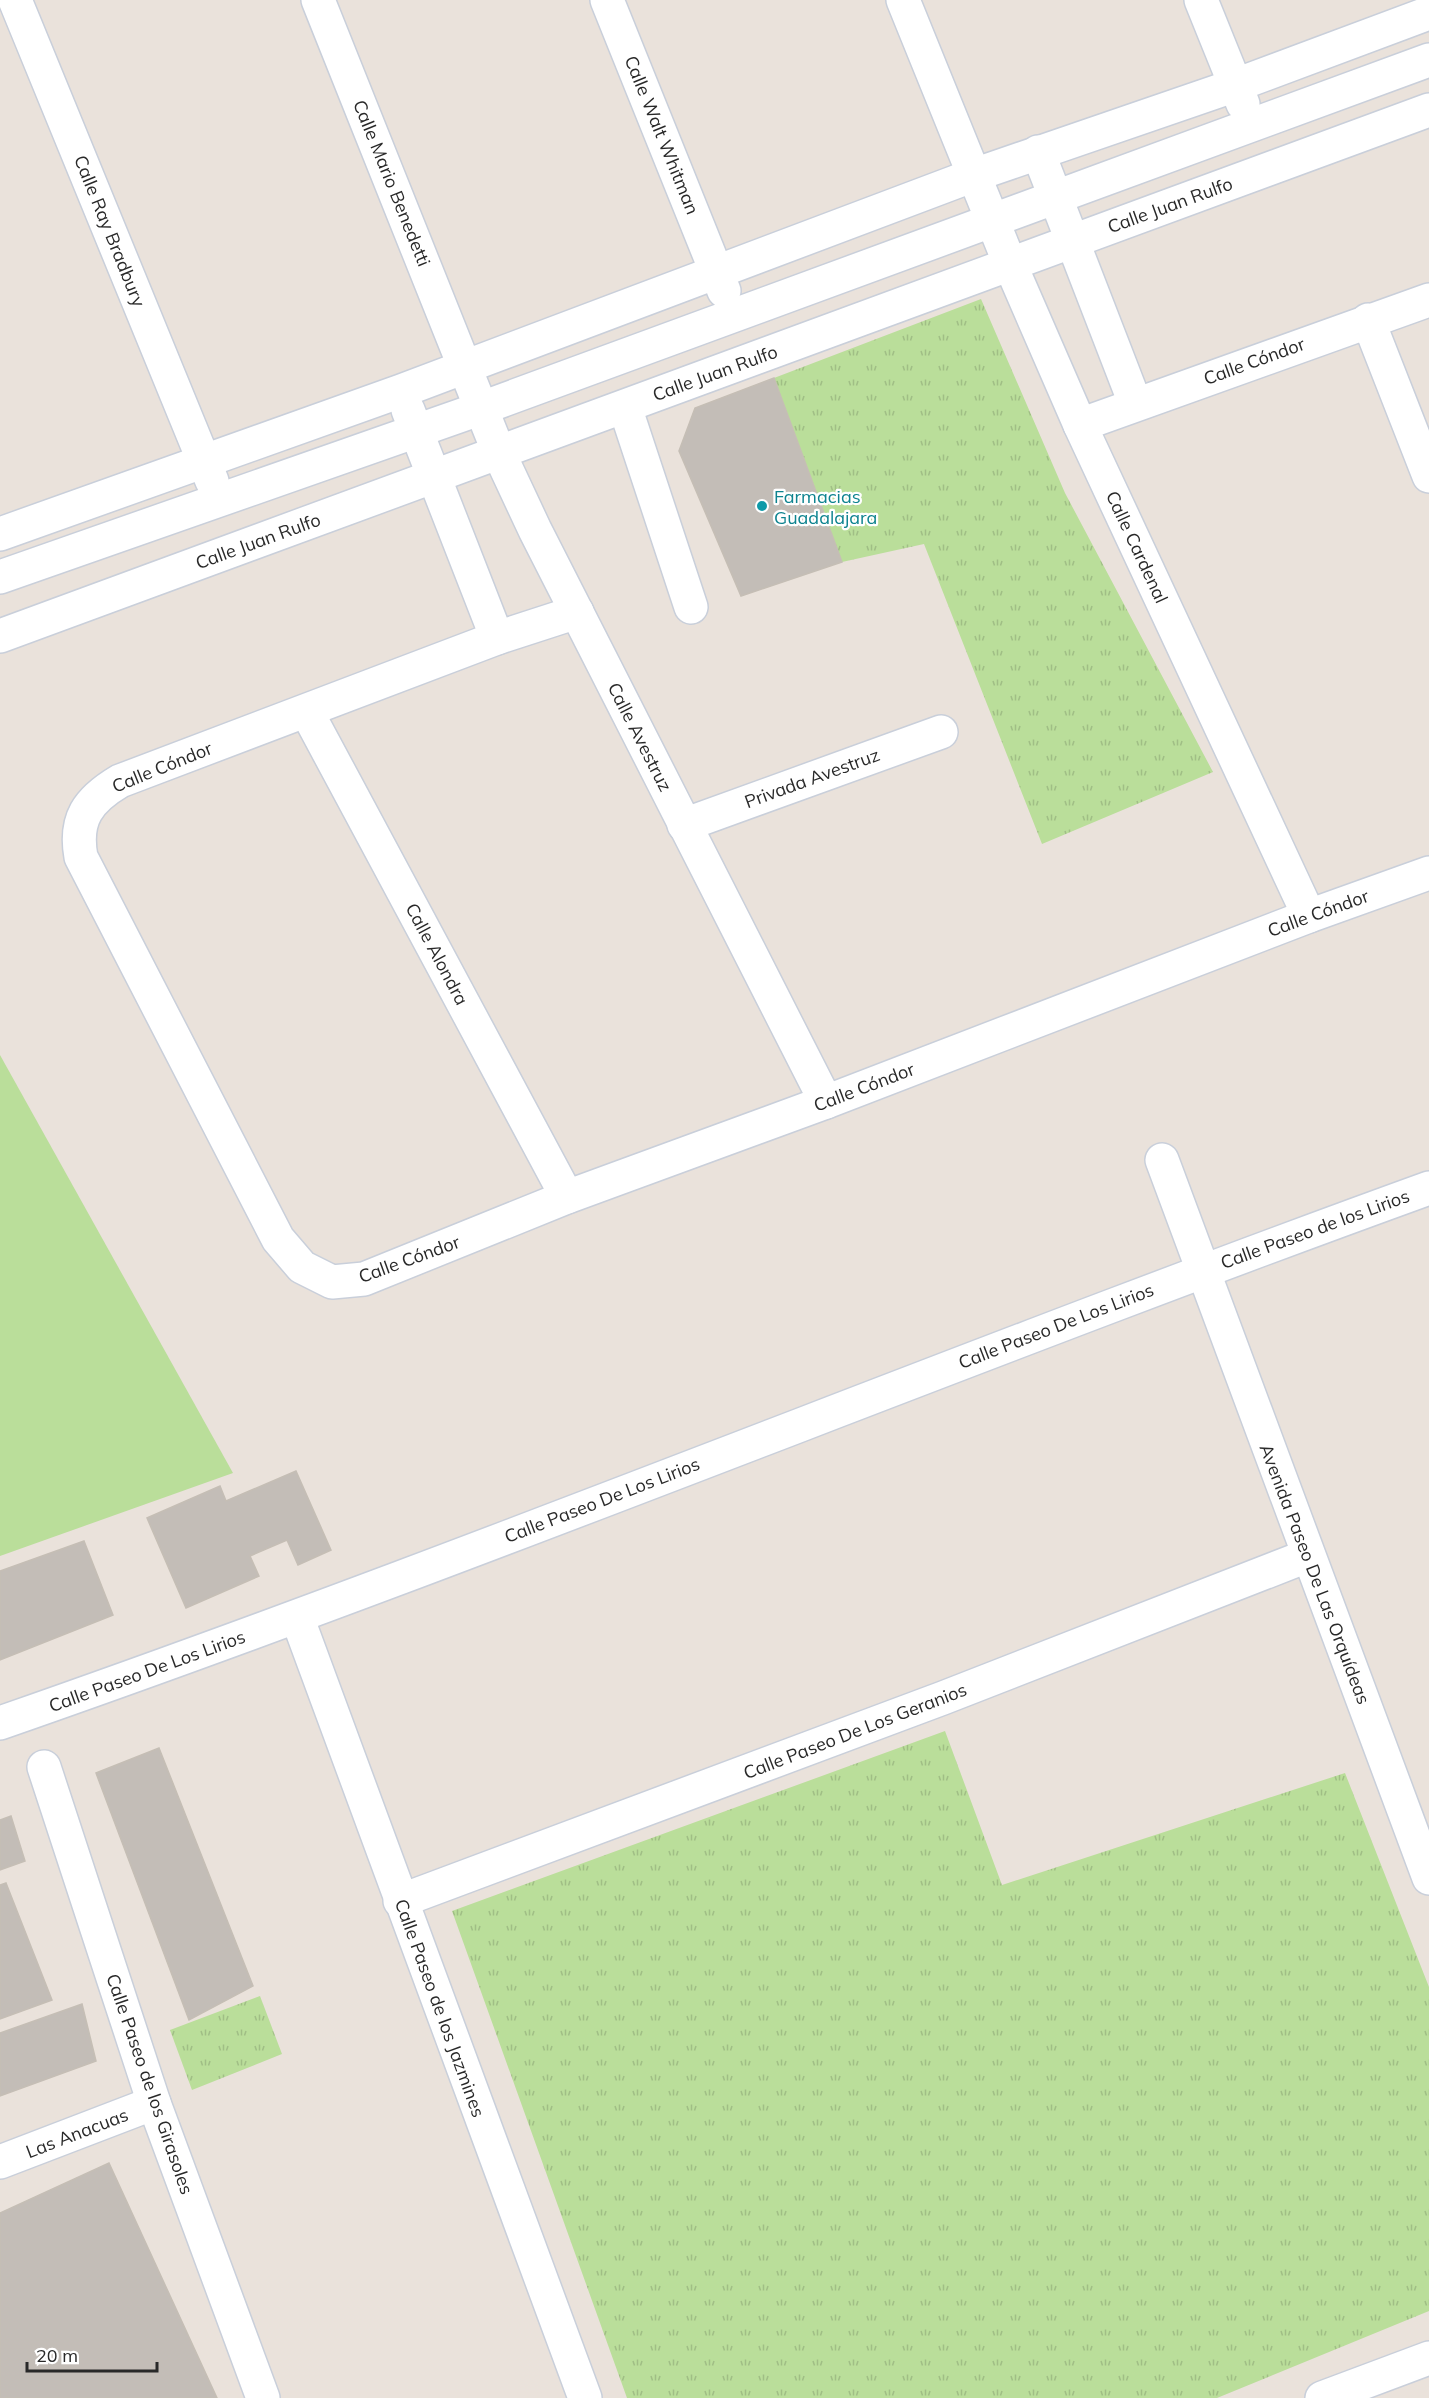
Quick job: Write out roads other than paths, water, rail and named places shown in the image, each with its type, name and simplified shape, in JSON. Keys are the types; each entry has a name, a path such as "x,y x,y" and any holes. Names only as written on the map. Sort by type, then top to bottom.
{"street":[{"name":"Calle Ray Bradbury","path":"15,0 220,500"},
{"name":"Calle Mario Benedetti","path":"318,0 465,366"},
{"name":"Calle Walt Whitman","path":"607,0 735,316"},
{"name":"Calle Cardenal","path":"903,0 1010,264 1080,425 1308,916"},
{"path":"1201,0 1251,125"},
{"path":"0,534 401,392 974,175 1236,85 1429,13"},
{"path":"0,577 416,432 1429,60"},
{"name":"Calle Juan Rulfo","path":"0,636 1429,110"},
{"path":"1038,152 1135,403"},
{"name":"Calle Cóndor","path":"1080,425 1135,403 1429,300"},
{"path":"1368,320 1429,476"},
{"name":"Calle Avestruz","path":"465,366 499,453 576,612 826,1102"},
{"path":"401,392 497,638"},
{"path":"625,407 691,607"},
{"name":"Calle Cóndor","path":"576,612 497,638 307,712 120,781 102,792 90,805 82,820 78,838 81,857 278,1239 302,1267 332,1282 364,1279 567,1197 826,1102 1308,916 1429,873"},
{"name":"Calle Alondra","path":"307,712 567,1197"},
{"name":"Privada Avestruz","path":"684,825 940,732"},
{"name":"Avenida Paseo De Las Orquídeas","path":"1162,1160 1307,1556 1429,1878"},
{"name":"Calle Paseo de los Lirios","path":"1201,1270 1429,1188"},
{"name":"Calle Paseo De Los Lirios","path":"0,1723 297,1617 1201,1270"},
{"name":"Calle Paseo De Los Geranios","path":"400,1900 943,1698 1307,1556"},
{"name":"Calle Paseo de los Jazmines","path":"297,1617 585,2398"},
{"name":"Calle Paseo de los Girasoles","path":"44,1767 154,2103 263,2398"},
{"name":"Las Anacuas","path":"0,2162 154,2103"},
{"path":"1322,2398 1429,2358"}],"place":[{"name":"Farmacias Guadalajara","path":"762,506"}]}
